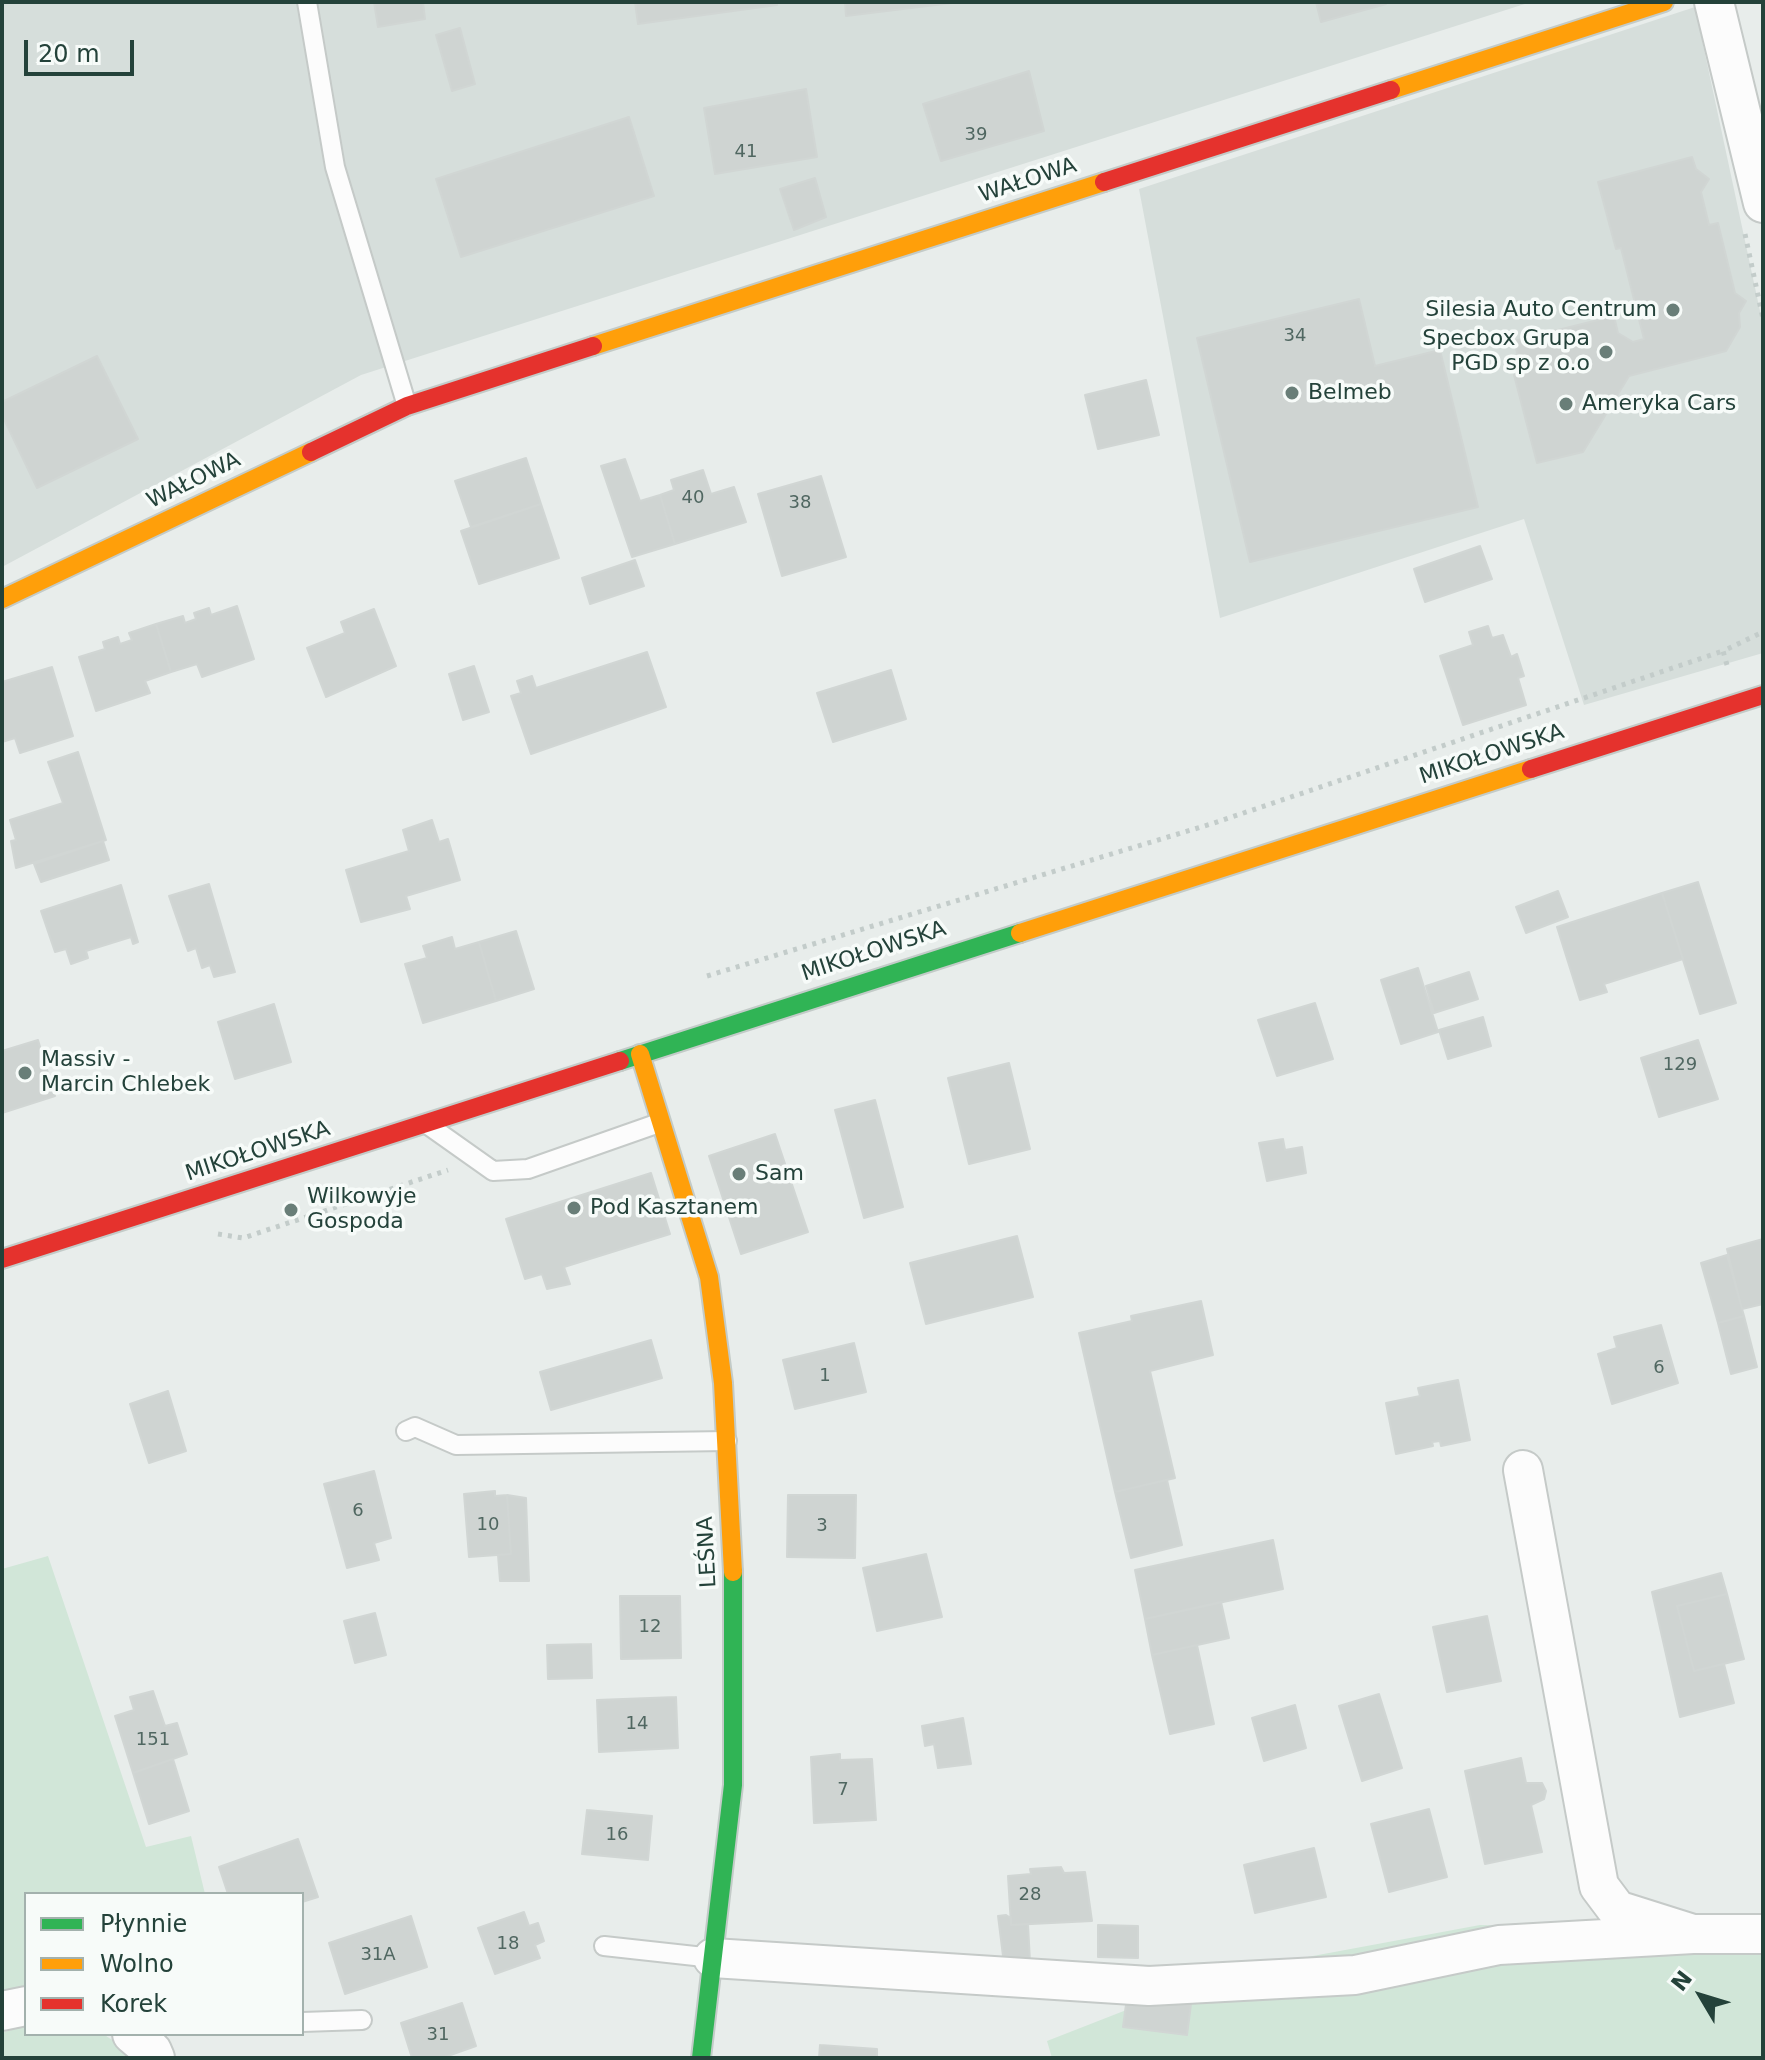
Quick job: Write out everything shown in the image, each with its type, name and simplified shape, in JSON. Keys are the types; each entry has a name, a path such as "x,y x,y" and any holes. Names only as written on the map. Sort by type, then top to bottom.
{"street":[{"name":"WAŁOWA","path":"2,599 407,406 1664,2"},
{"path":"1714,2 1763,203"},
{"name":"MIKOŁOWSKA","path":"2,1259 1763,695"},
{"name":"LEŚNA","path":"640,1054 709,1277 727,1441 735,1601 733,1785 701,2058"},
{"path":"1523,1470 1599,1886 1617,1910 1693,1934"},
{"path":"713,1958 1149,1986 1355,1975 1499,1945 1693,1934 1763,1934"},
{"path":"2,2011 24,2006"}],"lane":[{"path":"307,2 335,167 407,406"},
{"path":"425,1124 493,1171 528,1169 659,1123"},
{"path":"406,1431 415,1427 456,1445 727,1441"},
{"path":"604,1946 713,1958"},
{"path":"304,2022 362,2020"}],"path":[{"path":"707,976 1211,824 1723,651"},
{"path":"243,1238 445,1173 462,1149"}],"shaded area":[{"path":"2,2 1531,2 361,375 2,567"},
{"path":"1695,7 1763,325 1763,653 1584,705 1524,519 1220,618 1139,189"}],"green space":[{"path":"48,1556 146,1847 191,1836 205,1892 24,1892 24,1990 2,1990 2,1569"},
{"path":"1480,1925 1763,1930 1763,2058 1052,2058 1047,2041 1221,1973"},
{"path":"24,2026 24,2036 106,2036 140,2058 2,2058 2,2033"}],"building":[{"path":"374,2 423,2 425,19 378,27"},
{"path":"635,2 777,2 777,5 638,24"},
{"path":"845,2 960,2 846,16"},
{"path":"1316,2 1385,2 1386,4 1321,22"},
{"path":"460,28 475,84 452,91 436,35"},
{"path":"1029,71 1044,131 941,161 923,104"},
{"path":"806,89 817,157 715,174 704,108"},
{"path":"629,117 654,196 461,257 436,179"},
{"path":"1692,157 1696,169 1709,179 1701,192 1709,225 1718,223 1735,293 1746,301 1739,313 1740,327 1726,351 1629,376 1583,452 1537,463 1514,375 1522,372 1514,341 1614,316 1618,333 1633,342 1644,339 1621,248 1616,249 1598,182"},
{"path":"815,178 826,217 794,230 780,189"},
{"path":"1359,299 1375,366 1440,350 1478,507 1250,562 1197,338"},
{"path":"97,356 138,439 37,488 2,415 2,402"},
{"path":"1146,380 1159,435 1098,449 1085,395"},
{"path":"526,458 541,504 471,527 455,481"},
{"path":"625,459 640,501 660,495 675,544 632,557 601,466"},
{"path":"703,470 711,494 734,487 746,522 675,544 660,495 674,490 671,480"},
{"path":"821,476 846,557 782,576 758,494"},
{"path":"541,504 559,558 479,584 461,531"},
{"path":"1480,546 1492,579 1425,602 1414,569"},
{"path":"635,560 644,586 590,604 582,578"},
{"path":"237,606 254,659 202,677 197,664 171,672 156,624 183,616 185,623 196,619 194,613 209,608 211,615"},
{"path":"374,609 396,666 326,697 307,648 345,633 341,622"},
{"path":"156,624 171,672 145,681 150,693 96,711 79,657 105,649 103,642 118,637 120,644 132,640 129,633"},
{"path":"1488,626 1492,638 1503,635 1511,657 1517,654 1524,676 1518,678 1526,705 1463,725 1440,656 1473,645 1469,632"},
{"path":"647,652 666,707 531,754 511,696 521,693 517,681 532,676 536,688"},
{"path":"474,666 489,712 463,720 449,674"},
{"path":"52,667 73,736 20,753 15,738 2,742 2,682"},
{"path":"891,670 906,719 833,742 817,693"},
{"path":"78,752 106,840 16,868 11,841 16,840 10,820 63,803 48,762"},
{"path":"432,820 439,842 448,839 460,880 406,896 410,909 361,922 346,870 409,851 403,830"},
{"path":"103,841 109,860 41,882 34,864"},
{"path":"1698,882 1736,1003 1700,1014 1662,893"},
{"path":"209,884 235,972 214,977 210,965 202,968 196,948 188,951 169,896"},
{"path":"121,885 138,942 133,944 131,937 86,951 88,958 71,964 66,949 55,952 41,911"},
{"path":"1558,891 1568,917 1526,933 1516,907"},
{"path":"1662,893 1683,959 1604,984 1607,992 1580,1000 1557,927"},
{"path":"516,931 534,989 496,1001 479,942"},
{"path":"452,937 455,949 479,942 496,1001 423,1023 405,964 427,958 423,946"},
{"path":"1418,968 1438,1032 1401,1044 1381,980"},
{"path":"1469,972 1478,999 1434,1013 1426,986"},
{"path":"1315,1003 1333,1059 1277,1076 1258,1020"},
{"path":"274,1004 291,1062 235,1079 218,1022"},
{"path":"1483,1017 1491,1046 1448,1059 1439,1030"},
{"name":"Massiv - Marcin Chlebek","path":"38,1040 55,1096 2,1113 2,1051"},
{"path":"1698,1040 1718,1099 1659,1117 1641,1058"},
{"path":"1009,1063 1030,1149 969,1164 948,1078"},
{"path":"875,1100 903,1207 864,1218 835,1110"},
{"path":"775,1134 808,1232 741,1254 709,1156"},
{"path":"1283,1139 1285,1150 1302,1147 1306,1173 1267,1181 1259,1143"},
{"path":"651,1173 670,1234 564,1267 570,1284 547,1289 542,1274 525,1279 506,1219"},
{"path":"1017,1236 1033,1297 926,1324 910,1263"},
{"path":"1763,1239 1763,1304 1742,1309 1727,1249"},
{"path":"1727,1255 1744,1316 1718,1323 1701,1263"},
{"path":"1201,1301 1213,1355 1150,1371 1175,1478 1115,1492 1079,1333 1132,1321 1131,1316"},
{"path":"1744,1316 1757,1367 1731,1374 1718,1323"},
{"path":"1661,1325 1678,1383 1612,1404 1598,1354 1617,1348 1614,1337"},
{"path":"651,1340 662,1378 551,1410 540,1372"},
{"path":"854,1343 866,1392 795,1409 783,1360"},
{"path":"1458,1380 1470,1440 1441,1446 1440,1441 1432,1442 1433,1446 1396,1454 1386,1403 1420,1396 1418,1388"},
{"path":"168,1391 186,1451 149,1463 130,1404"},
{"path":"374,1471 391,1538 374,1543 379,1560 347,1568 324,1484"},
{"path":"1167,1480 1182,1545 1131,1558 1115,1492"},
{"path":"495,1491 495,1496 507,1495 511,1554 469,1557 464,1494"},
{"path":"507,1495 526,1498 529,1581 500,1581 498,1555 511,1554"},
{"path":"788,1495 856,1495 855,1558 787,1557"},
{"path":"1273,1540 1283,1589 1145,1619 1135,1570"},
{"path":"926,1554 942,1617 877,1631 863,1568"},
{"path":"1721,1573 1727,1594 1677,1606 1694,1671 1724,1664 1734,1703 1680,1717 1652,1592"},
{"path":"1727,1594 1744,1659 1694,1671 1677,1606"},
{"path":"620,1596 680,1596 681,1658 621,1659"},
{"path":"1221,1602 1229,1638 1152,1655 1145,1619"},
{"path":"375,1613 386,1655 355,1663 344,1621"},
{"path":"1487,1616 1501,1681 1447,1692 1433,1627"},
{"path":"591,1644 592,1678 548,1679 547,1645"},
{"path":"1197,1645 1214,1724 1170,1734 1152,1655"},
{"path":"153,1691 165,1726 177,1723 187,1754 133,1773 115,1716 134,1710 130,1697"},
{"path":"1379,1694 1402,1768 1362,1781 1339,1706"},
{"path":"676,1697 678,1748 599,1752 597,1700"},
{"path":"1295,1705 1306,1748 1264,1761 1252,1718"},
{"path":"963,1718 971,1764 938,1768 934,1744 925,1746 922,1726"},
{"path":"840,1754 840,1760 872,1759 876,1820 814,1823 811,1757"},
{"path":"1521,1758 1526,1783 1542,1783 1546,1791 1544,1799 1531,1805 1542,1852 1485,1864 1465,1771"},
{"path":"173,1759 189,1811 149,1824 133,1773"},
{"path":"1429,1809 1447,1877 1389,1892 1371,1824"},
{"path":"587,1810 652,1816 648,1860 582,1854"},
{"path":"298,1839 318,1897 304,1901 304,1892 227,1892 219,1867"},
{"path":"1314,1848 1326,1897 1255,1913 1244,1865"},
{"path":"1061,1867 1064,1873 1085,1872 1092,1921 1011,1925 1008,1876 1031,1874 1030,1869"},
{"path":"524,1912 529,1926 538,1923 544,1941 535,1945 540,1958 495,1974 478,1928"},
{"path":"411,1916 427,1967 345,1994 329,1943"},
{"path":"998,1916 1011,1918 1011,1925 1028,1924 1030,1962 1004,1964"},
{"path":"1098,1925 1138,1926 1138,1958 1098,1957"},
{"path":"1127,1997 1191,2004 1187,2035 1123,2027"},
{"path":"462,2003 476,2046 442,2058 412,2058 401,2023"},
{"path":"820,2045 877,2049 877,2058 819,2058"}],"traffic: fast":[{"path":"620,1061 1020,933"},
{"path":"701,2058 733,1785 733,1572"}],"traffic: slow":[{"path":"1391,90 1664,2"},
{"path":"593,346 1104,182"},
{"path":"2,599 311,452"},
{"path":"1020,933 1531,769"},
{"path":"640,1054 709,1277 723,1383 733,1572"}],"traffic: jam":[{"path":"1104,182 1391,90"},
{"path":"311,452 407,406 593,346"},
{"path":"1531,769 1763,695"},
{"path":"2,1259 620,1061"}],"place":[{"name":"Silesia Auto Centrum","path":"1673,310"},
{"name":"Specbox Grupa PGD sp z o.o","path":"1606,352"},
{"name":"Belmeb","path":"1292,393"},
{"name":"Ameryka Cars","path":"1566,404"},
{"name":"Massiv - Marcin Chlebek","path":"25,1073"},
{"name":"Sam","path":"739,1174"},
{"name":"Pod Kasztanem","path":"574,1208"},
{"name":"Wilkowyje Gospoda","path":"291,1210"}]}
